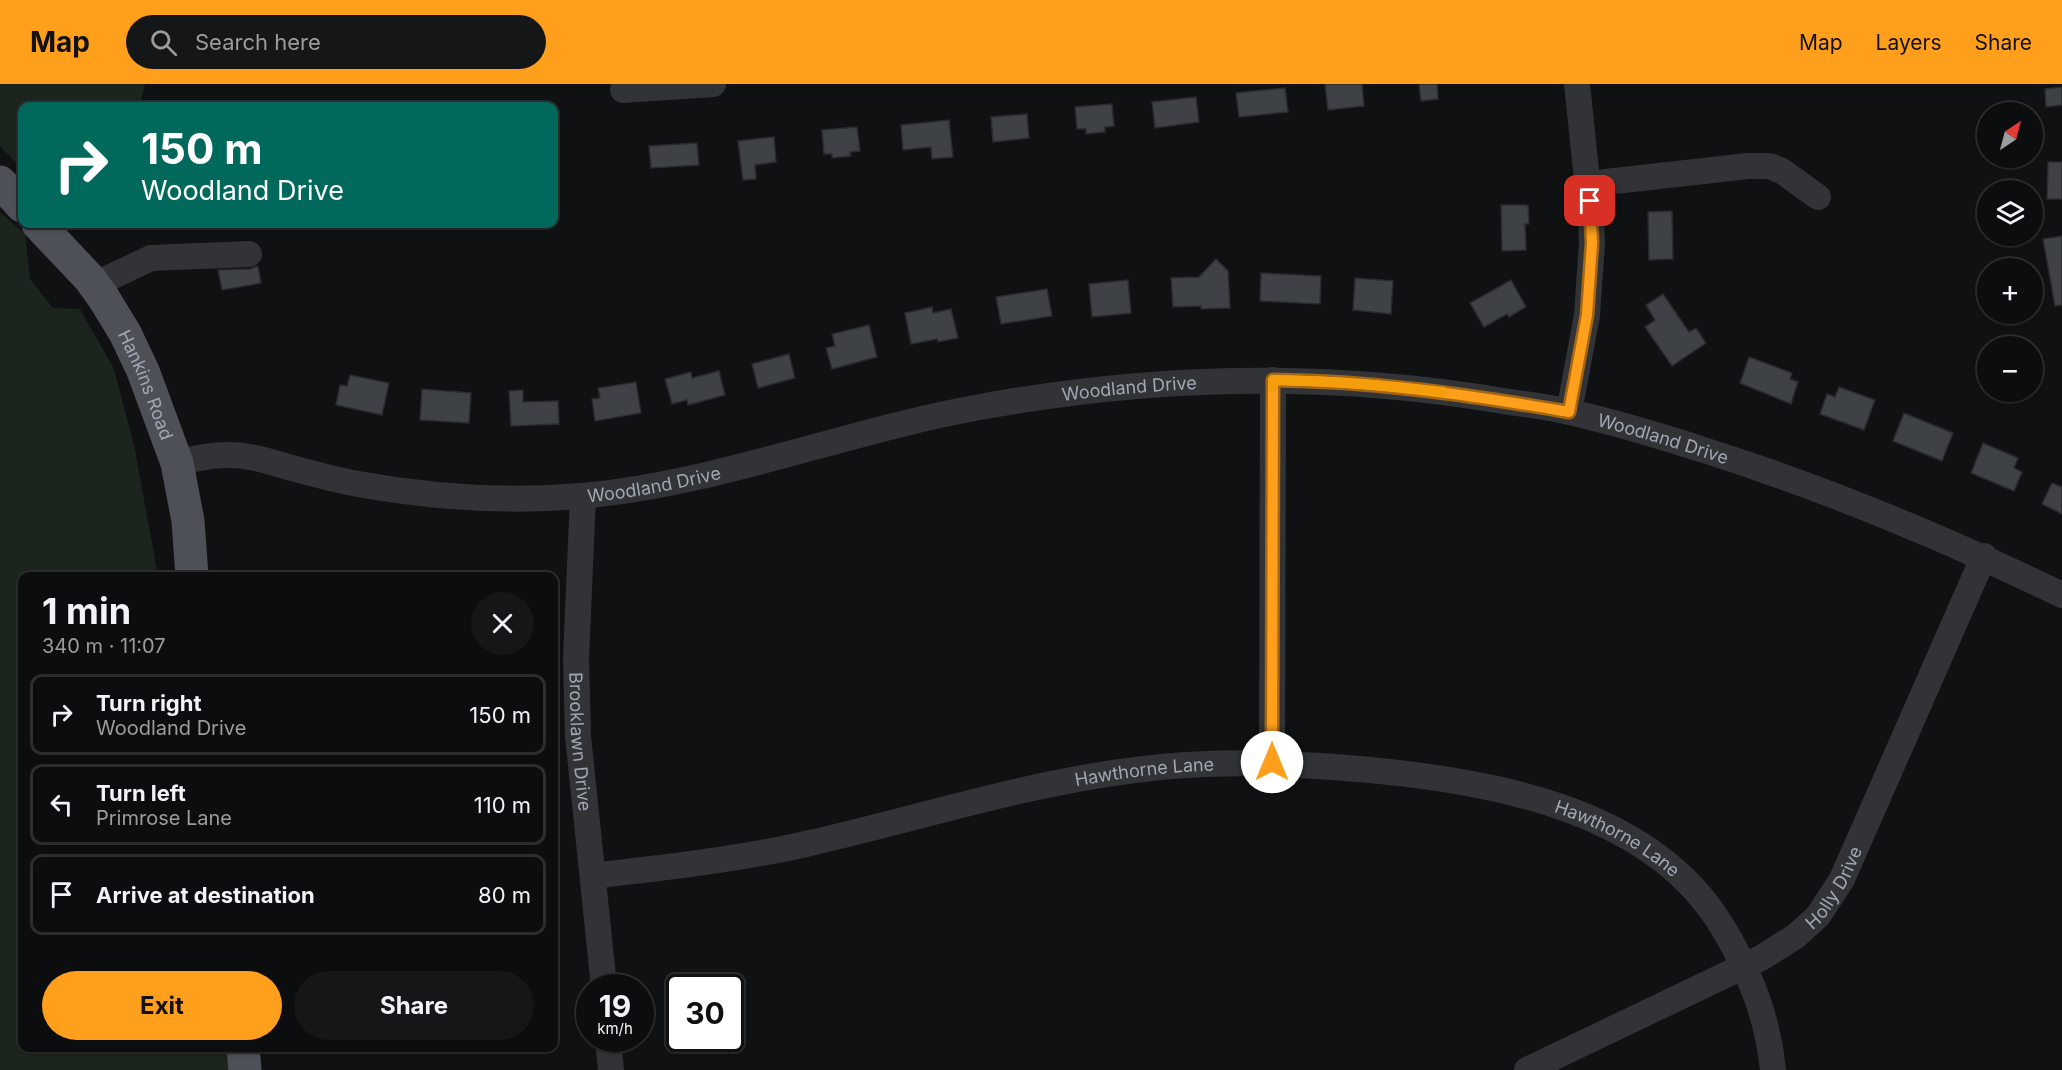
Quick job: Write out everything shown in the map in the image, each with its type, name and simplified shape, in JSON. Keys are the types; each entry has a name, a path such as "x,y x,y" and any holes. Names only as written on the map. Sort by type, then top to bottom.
{"main road":[{"path":"0,182 18,202"},
{"name":"Hankins Road","path":"42,228 94,285 124,333 143,371 177,463 188,521 192,572"},
{"path":"243,1052 245,1070"}],"street":[{"path":"623,90 713,84"},
{"path":"1569,412 1587,315 1592,243 1577,84"},
{"path":"1588,184 1748,166 1769,166 1782,171 1818,197"},
{"path":"94,285 151,258 249,254"},
{"name":"Woodland Drive","path":"177,463 229,454 356,483 407,492 505,498 583,496 692,479 980,407 1110,389 1223,379 1351,382 1474,396 1569,412 1654,434 1821,489 1984,556 2062,595"},
{"path":"1272,762 1273,380"},
{"name":"Brooklawn Drive","path":"583,496 576,659 578,736 603,974"},
{"name":"Holly Drive","path":"1527,1070 1761,958 1796,936 1818,916 1842,879 1984,556"},
{"name":"Hawthorne Lane","path":"593,876 754,855 809,844 1012,791 1137,769 1200,763 1272,762 1447,779 1548,803 1590,818 1629,837 1669,866 1713,911 1743,965 1757,995 1766,1028 1773,1070"},
{"path":"609,1052 611,1070"}],"shaded area":[{"path":"0,84 145,84 141,102 18,102 18,165 0,146"},
{"path":"0,212 25,234 30,279 53,308 80,309 114,369 135,450 157,572 18,572 18,1052 243,1052 245,1070 0,1070"}],"building":[{"path":"1325,84 1362,84 1364,106 1328,110"},
{"path":"1419,84 1437,84 1438,99 1421,101"},
{"path":"2062,87 2062,105 2046,107 2045,89"},
{"path":"1285,88 1288,112 1239,117 1236,93"},
{"path":"1196,97 1199,122 1155,128 1152,102"},
{"path":"1112,104 1114,126 1105,127 1105,132 1086,134 1086,129 1077,129 1075,107"},
{"path":"1027,114 1029,138 993,142 991,117"},
{"path":"949,120 953,157 932,159 931,147 903,150 901,125"},
{"path":"857,127 860,151 850,152 851,156 832,158 832,154 824,154 822,130"},
{"path":"774,137 776,162 755,165 756,179 743,180 738,141"},
{"path":"697,143 699,165 651,168 649,146"},
{"path":"2048,162 2062,162 2062,199 2047,199"},
{"path":"1501,205 1528,205 1529,224 1525,224 1526,250 1502,251"},
{"path":"1672,211 1673,259 1649,260 1648,212"},
{"path":"2062,236 2062,305 2055,306 2043,239"},
{"path":"1216,259 1228,271 1230,308 1173,307 1171,278 1199,277"},
{"path":"258,266 261,283 222,290 218,270 250,269"},
{"path":"1261,273 1321,276 1320,304 1260,301"},
{"path":"1355,278 1393,281 1391,314 1353,310"},
{"path":"1128,280 1131,313 1092,317 1089,284"},
{"path":"1511,280 1526,307 1509,317 1507,314 1484,327 1470,303"},
{"path":"1047,289 1052,316 1001,324 996,297"},
{"path":"1663,294 1689,332 1696,328 1706,343 1672,366 1645,327 1655,320 1646,305"},
{"path":"932,307 933,313 951,309 958,338 911,344 905,313"},
{"path":"869,325 877,357 832,369 826,348 835,346 832,334"},
{"path":"789,354 795,378 758,388 752,364"},
{"path":"1749,357 1792,373 1790,379 1798,382 1791,404 1740,383"},
{"path":"719,371 725,395 688,405 687,400 672,404 665,379 691,372 692,378"},
{"path":"350,375 389,383 382,415 336,405 340,385 347,386"},
{"path":"636,382 641,413 595,421 592,399 600,398 598,388"},
{"path":"1839,387 1875,400 1864,430 1820,414 1827,394 1835,397"},
{"path":"422,389 471,393 469,423 420,420"},
{"path":"523,390 523,402 558,401 559,424 511,426 509,391"},
{"path":"1904,413 1953,433 1942,461 1893,441"},
{"path":"1983,443 2018,458 2014,468 2022,472 2014,491 1971,473"},
{"path":"2052,483 2062,487 2062,514 2042,504"}],"slow traffic":[{"path":"1273,388 1273,380 1310,380 1443,392"}],"route":[{"path":"1272,762 1273,380 1351,382 1404,387 1569,412 1587,315 1592,243 1590,201"}]}
